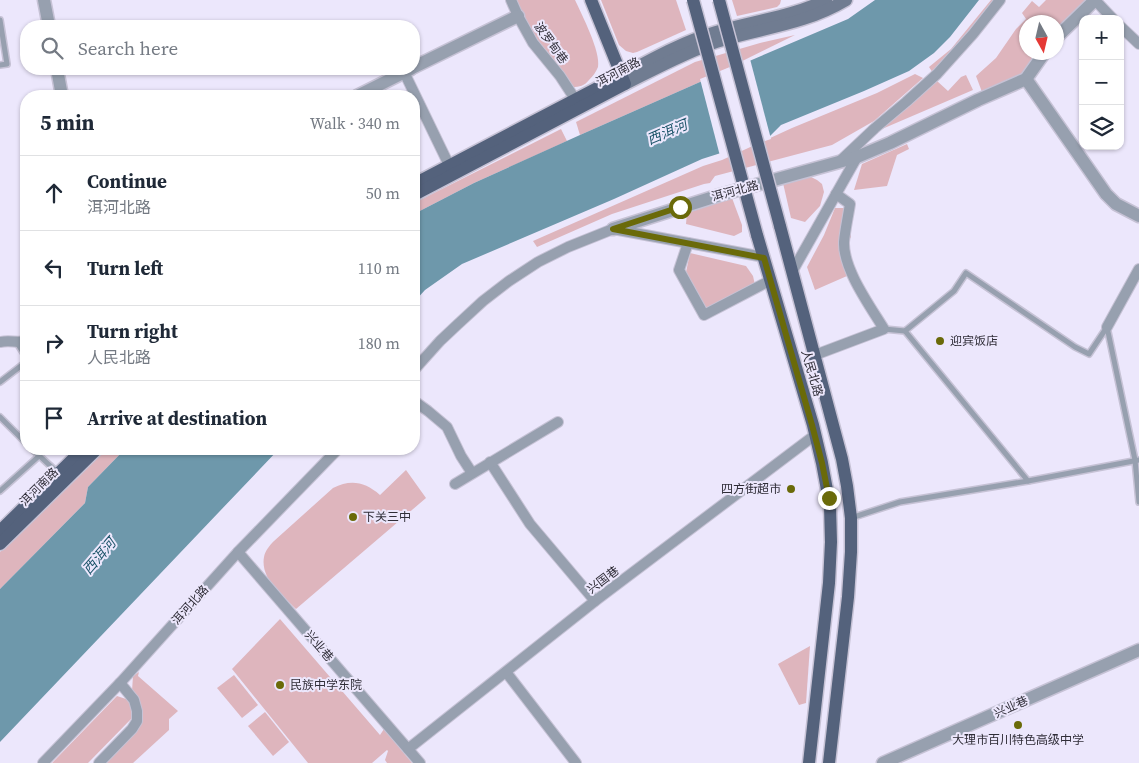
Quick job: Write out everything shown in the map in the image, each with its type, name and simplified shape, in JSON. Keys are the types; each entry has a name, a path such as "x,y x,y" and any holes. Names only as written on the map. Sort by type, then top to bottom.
{"main road":[{"path":"582,0 620,82"},
{"path":"591,0 620,82"},
{"name":"人民北路","path":"693,0 757,234 815,435 829,498 831,551 828,602 809,763"},
{"name":"人民北路","path":"719,0 815,355 842,459 847,486 851,518 849,585 829,763"},
{"path":"773,28 790,8 792,0"},
{"name":"洱河南路","path":"420,192 620,82 675,48 702,37 802,10 826,0"},
{"name":"洱河南路","path":"420,181 575,100 692,51 729,38 806,19 839,1"},
{"name":"洱河南路","path":"0,531 77,455"},
{"name":"洱河南路","path":"0,544 91,455"}],"street":[{"path":"44,0 48,20"},
{"name":"波罗甸巷","path":"511,0 533,43 560,76 575,100"},
{"path":"837,164 937,74 1000,0"},
{"path":"1064,30 1095,0 1109,15"},
{"path":"420,65 518,16"},
{"path":"1124,30 1139,44"},
{"path":"1039,60 1026,79 1106,194 1116,204 1139,216"},
{"path":"58,75 61,90"},
{"path":"369,90 400,75"},
{"path":"412,75 418,90"},
{"name":"洱河北路","path":"420,363 457,325 509,281 538,262 568,247 613,229 720,195 837,164 890,143 1026,79"},
{"path":"420,94 449,165"},
{"path":"792,272 856,157"},
{"path":"815,355 884,329 854,279 847,261 844,243 850,204 836,194"},
{"path":"613,229 764,258"},
{"path":"688,243 679,270 704,315 771,280"},
{"path":"1107,327 1139,270"},
{"path":"0,342 20,342"},
{"path":"420,406 447,427 461,456 472,473"},
{"path":"455,484 558,422"},
{"name":"兴国巷","path":"408,748 595,601 815,435"},
{"name":"洱河北路","path":"42,763 120,683 238,552 332,455"},
{"path":"490,462 530,524 595,601"},
{"name":"兴业巷","path":"238,552 420,763"},
{"name":"兴业巷","path":"883,763 1139,650"},
{"path":"506,672 576,763"},
{"path":"99,763 132,729 137,721 134,700 120,683"}],"lane":[{"path":"0,20 7,64 0,65"},
{"path":"884,329 905,330 954,291 966,274 1075,347 1089,354 1107,327"},
{"path":"1107,327 1137,460 1139,502"},
{"path":"905,330 1028,481"},
{"path":"0,382 20,367"},
{"path":"0,417 20,437"},
{"path":"0,491 39,456 58,473"},
{"path":"851,518 900,502 1028,481 1137,460"}],"shaded area":[{"path":"515,0 575,0 597,52 598,60 596,71 585,84 572,87 540,46"},
{"path":"601,0 676,0 686,30 637,52 626,51 619,45"},
{"path":"732,0 781,0 777,7 737,16"},
{"path":"991,0 995,0 958,47 933,73 929,67 951,49"},
{"path":"1046,0 1091,0 1064,27 1064,15 1023,15 1022,13 1032,1 1039,7"},
{"path":"1019,26 1019,60 1035,60 1022,75 982,92 976,76 996,58"},
{"path":"795,35 700,82 580,135 576,122 695,62"},
{"path":"915,74 923,78 874,121 832,145 715,176 710,183 612,214 537,247 533,241 703,166 722,160 792,128 877,93"},
{"path":"966,75 973,90 882,129 937,81 948,91 961,77"},
{"path":"561,129 567,141 474,183 420,211 420,200"},
{"path":"907,144 909,149 897,155 887,186 854,190 862,164"},
{"path":"811,177 822,184 824,192 820,206 805,222 791,218 783,183"},
{"path":"732,198 742,225 742,232 734,236 686,224 687,213"},
{"path":"835,208 844,208 850,211 851,237 842,252 847,276 815,290 807,267 824,235"},
{"path":"690,253 746,266 753,276 755,285 705,312 685,277"},
{"path":"98,455 119,455 88,487 85,503 0,589 0,552"},
{"path":"406,470 426,498 296,609 279,593 265,573 264,557 269,546 333,488 346,483 358,483 369,487 380,495"},
{"path":"280,619 380,735 384,729 412,763 387,763 385,760 387,750 372,763 308,763 232,669"},
{"path":"810,646 806,703 799,705 778,664"},
{"path":"139,672 138,676 178,711 169,719 169,730 133,763 105,763 141,723 143,714 139,701 132,691 133,676"},
{"path":"234,675 258,705 242,718 217,688"},
{"path":"117,696 126,699 132,706 133,717 88,763 52,763"},
{"path":"265,712 289,742 273,756 248,726"}],"water":[{"name":"西洱河","path":"875,0 979,0 950,37 934,53 909,71 781,125 768,138 702,159 462,264 420,295 420,211 474,183 580,135 848,19"},
{"name":"西洱河","path":"119,455 273,455 0,742 0,589 85,503 88,487"}],"pier":[{"path":"750,59 771,139 720,156 700,79"}],"place":[{"name":"迎宾饭店","path":"940,341"},
{"name":"四方街超市","path":"791,489"},
{"name":"下关三中","path":"353,517"},
{"name":"民族中学东院","path":"280,685"},
{"name":"大理市百川特色高级中学","path":"1018,725"}],"route":[{"path":"680,207 613,229 764,258 812,425 829,498"}]}
